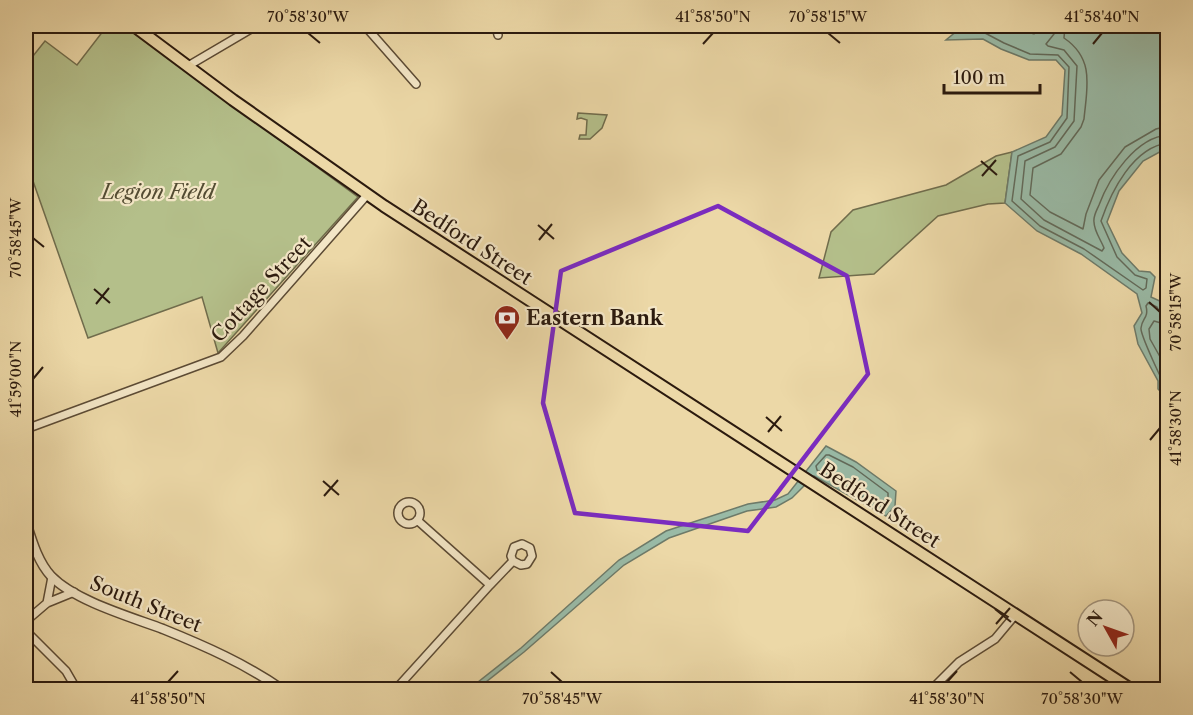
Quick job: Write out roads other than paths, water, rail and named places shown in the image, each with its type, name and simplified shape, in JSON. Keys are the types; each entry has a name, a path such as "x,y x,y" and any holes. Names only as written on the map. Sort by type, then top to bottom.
{"main road":[{"name":"Bedford Street","path":"134,26 367,195 1016,614 1114,685 1132,690"}],"street":[{"path":"188,66 256,26"},
{"path":"365,26 416,84"},
{"path":"496,26 498,34"},
{"name":"Cottage Street","path":"26,429 220,357 243,336 367,195"},
{"path":"417,520 490,585"},
{"name":"South Street","path":"26,522 40,559 52,577 74,592 221,654 283,690"},
{"path":"395,690 513,561"},
{"path":"47,603 52,577"},
{"path":"26,621 47,603 74,592"},
{"path":"931,690 959,662 995,639 1016,614"},
{"path":"26,631 66,671 77,690"}],"water":[{"path":"963,26 1007,26 1034,34 1046,26 1167,26 1167,148 1143,161 1119,191 1107,222 1122,253 1139,271 1150,272 1155,277 1151,297 1162,302 1167,313 1167,398 1158,389 1158,381 1138,344 1134,326 1142,313 1137,294 1081,254 1037,231 1005,203 1012,152 1046,137 1062,115 1065,70 1056,60 1029,60 983,39 946,40"},
{"path":"826,446 856,462 896,491 895,506 886,516 814,476 792,498 776,507 747,511 669,538 624,565 524,652 477,689 468,690 521,648 619,560 666,531 748,504 775,500 788,494"}],"place":[{"name":"Eastern Bank","path":"507,341"}],"park label":[{"name":"Legion Field","path":"158,192"}]}
